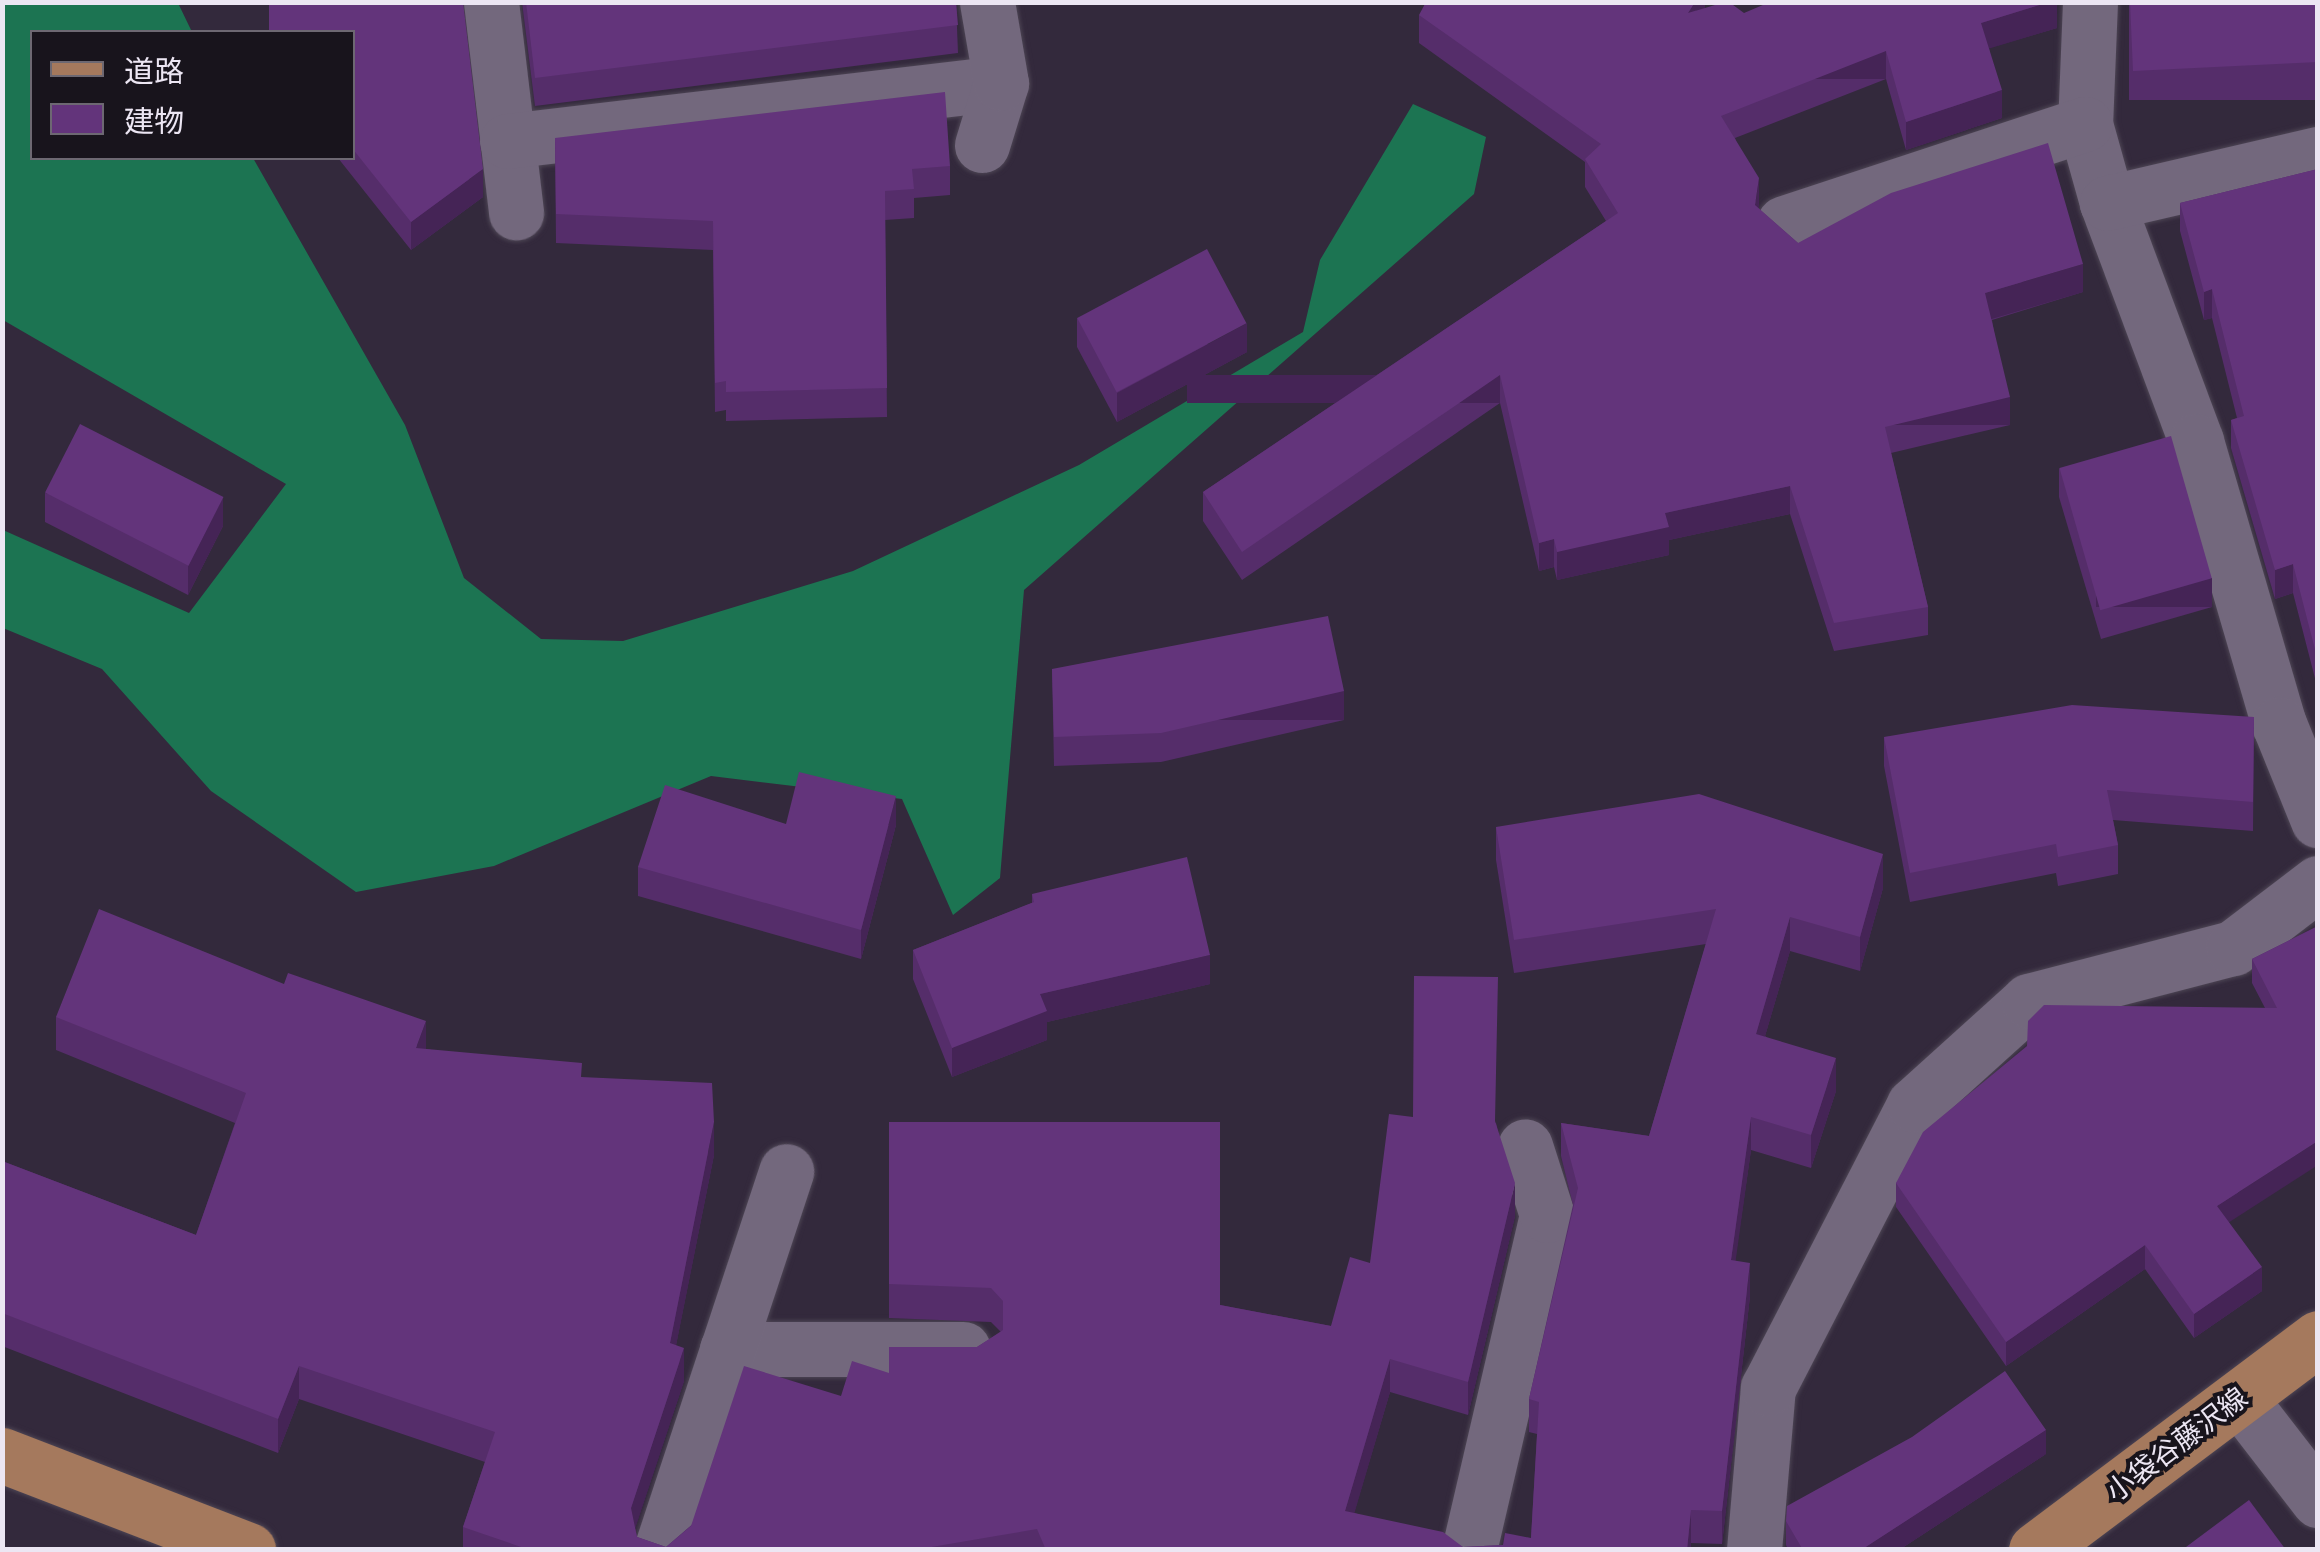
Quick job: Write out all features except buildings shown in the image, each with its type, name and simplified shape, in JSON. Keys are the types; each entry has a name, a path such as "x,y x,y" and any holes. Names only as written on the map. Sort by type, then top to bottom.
{"main road":[{"name":"小袋谷藤沢線","path":"2036,1550 2318,1338"},
{"path":"2,1455 248,1550"}],"street":[{"path":"491,2 516,213"},
{"path":"982,145 1001,82 987,2"},
{"path":"2090,2 2086,124 2107,204 2196,441 2279,724 2318,820"},
{"path":"507,141 1001,82"},
{"path":"1784,223 2086,124"},
{"path":"2107,204 2318,154"},
{"path":"1754,1550 1768,1388 1914,1105 2029,1001 2234,948 2318,883"},
{"path":"1468,1550 1547,1215 1525,1146"},
{"path":"661,1550 786,1171"},
{"path":"727,1349 976,1349"},
{"path":"2240,1400 2318,1500"}],"green space":[{"path":"3,3 178,3 191,30 30,30 30,160 254,160 405,425 464,578 541,639 623,641 853,571 1079,465 1303,332 1320,260 1413,104 1486,137 1474,194 1024,590 1000,878 953,915 902,799 711,776 494,866 356,892 211,791 102,669 3,628 3,530 189,613 286,484 3,320"}]}
